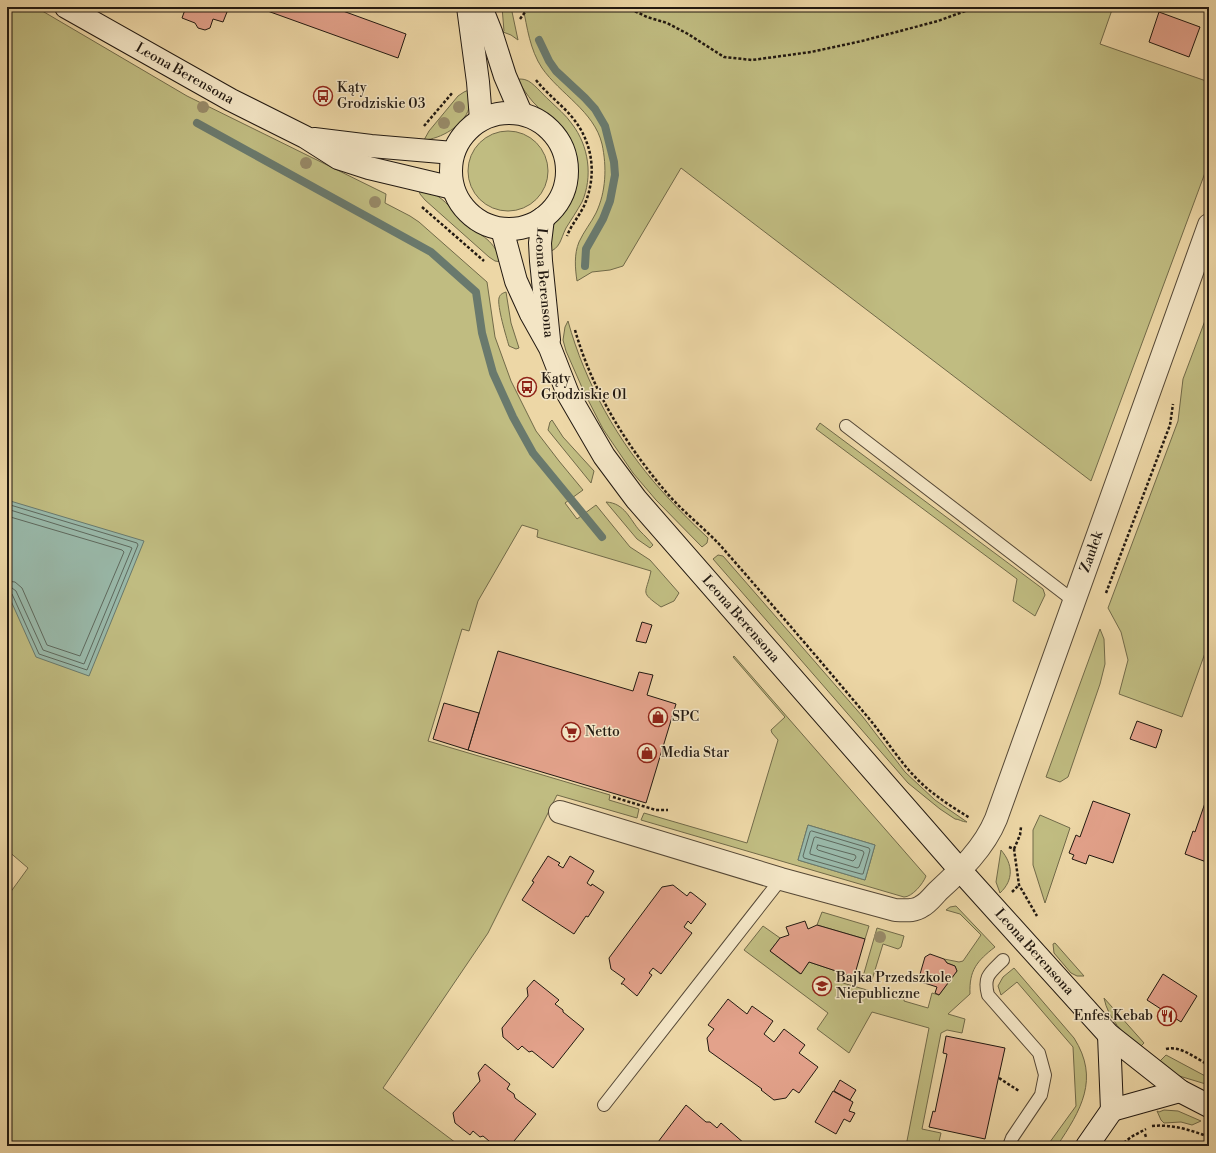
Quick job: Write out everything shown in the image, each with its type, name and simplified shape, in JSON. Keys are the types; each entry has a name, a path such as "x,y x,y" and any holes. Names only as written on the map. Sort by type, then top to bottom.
{"street":[{"name":"Leona Berensona","path":"66,7 231,100 304,137 338,158 369,168 453,188"},
{"path":"468,7 478,82 481,119"},
{"path":"481,7 491,32 505,76 521,113"},
{"path":"508,112 521,113 540,121 555,134 562,146 566,159 568,172 566,185 561,198 553,209 543,218 534,224 524,227 502,229 486,224 472,216 457,198 450,176 451,164 453,152 461,137 473,124 494,114 508,112"},
{"name":"Leona Berensona","path":"304,137 342,143 453,152"},
{"name":"Leona Berensona","path":"543,218 540,243 550,348"},
{"name":"Zaułek","path":"960,870 979,849 990,834 994,824 1209,225"},
{"name":"Leona Berensona","path":"502,229 516,281 531,314 550,348 562,380 579,414 604,456 618,476 656,523 960,870 1108,1035 1180,1091 1209,1106"},
{"path":"560,812 781,880 895,910 910,911 922,906 960,870"},
{"path":"1087,1146 1112,1110 1108,1035"},
{"path":"1112,1110 1180,1091"}],"lane":[{"path":"846,426 1074,601"},
{"path":"604,1105 781,880"},
{"path":"1003,960 989,973 985,984 988,995 1039,1053 1045,1075 1041,1095 1012,1138 1009,1146"}],"path":[{"path":"520,20 529,7"},
{"path":"626,7 647,17 667,23 688,34 724,57 752,60 811,52 862,41 938,21 976,7"},
{"path":"532,76 546,93 562,107 579,126 589,146 592,158 591,187 580,215 569,232 565,242"},
{"path":"420,131 457,87"},
{"path":"421,206 486,263"},
{"path":"573,325 579,346 605,403 622,432 667,493 719,544 883,735 898,757 918,780 972,820"},
{"path":"613,797 656,810 668,810"},
{"path":"642,810 643,806"},
{"path":"1003,844 1014,849 1019,885 1027,901 1039,918"},
{"path":"1160,1050 1176,1048 1209,1065"},
{"path":"999,1078 1024,1095"},
{"path":"1120,1146 1143,1129 1154,1126 1177,1127 1209,1136"}],"shaded area":[{"path":"7,7 35,7 187,96 386,194 385,203 419,222 487,282 495,337 511,381 536,431 583,490 565,503 577,519 596,505 630,547 650,560 679,593 674,601 661,607 649,598 646,592 651,571 537,537 538,530 522,525 478,601 469,631 462,629 428,741 610,795 609,800 639,809 637,818 557,795 488,933 383,1088 460,1146 7,1146 7,897 28,868 7,850"},
{"path":"502,7 511,7 518,40 503,32"},
{"path":"523,7 1113,7 1100,44 1209,82 1209,162 1091,481 681,168 623,266 610,270 592,272 577,281 575,261 577,247 596,213 604,188 604,153 598,132 592,122 576,103 549,77 538,61 530,38"},
{"path":"517,79 532,83 567,118 578,133 586,152 588,162 587,182 582,202 566,228 558,246 547,253 553,226 570,199 575,186 575,158 569,140 564,132 558,124 533,102"},
{"path":"471,89 469,108 466,115 457,126 437,137 424,140 429,131 458,96"},
{"path":"508,131 523,134 536,143 545,156 548,171 545,186 536,199 523,208 508,211 493,208 480,199 471,186 468,171 471,156 480,143 493,134"},
{"path":"418,187 431,192 442,199 461,220 494,246 502,262 495,261 489,257 425,200 420,194"},
{"path":"506,292 511,323 519,348 516,349 509,346 499,307 499,297"},
{"path":"1209,310 1209,642 1182,717 1119,694 1128,660 1121,632 1108,608 1178,421 1183,379"},
{"path":"568,321 584,367 617,432 645,472 684,515 708,538 707,543 702,547 656,500 633,473 603,429 584,392 566,351 563,340 565,327"},
{"path":"552,420 563,437 594,471 591,483 548,430"},
{"path":"820,423 1043,589 1045,595 1035,616 1013,601 1017,579 816,429"},
{"path":"606,502 618,505 653,545 650,548 637,539"},
{"path":"718,555 723,556 863,717 905,772 935,800 967,822 955,819 908,783 713,559"},
{"path":"1100,629 1104,639 1105,664 1100,684 1068,777 1060,782 1046,777"},
{"path":"734,656 926,876 914,892 904,897 641,820 644,813 747,843 778,740 771,730 785,717 733,657","holes":["808,825 875,845 865,880 798,860"]},
{"path":"1040,815 1070,828 1045,903 1033,865 1033,830"},
{"path":"1001,850 1010,866 1010,877 1005,888 1000,893 996,882"},
{"path":"956,906 995,947 983,957 975,967 971,978 970,994 948,1014 965,1019 962,1033 947,1030 941,1033 922,1129 941,1133 938,1146 906,1146 929,1028 872,1012 849,1053 817,1029 828,1013 744,950 763,926 780,938 770,951 800,974 809,962 839,972 836,981 898,999 902,992 905,993 904,1001 928,1008 932,993 939,995 957,971 955,966 947,963 944,959 959,962 963,961 981,935 960,914 946,910 950,907"},
{"path":"822,912 869,926 865,939 817,925"},
{"path":"877,928 904,936 901,947 898,949 883,944 871,983 862,980"},
{"path":"1055,943 1084,976 1077,976 1071,973 1054,953 1053,944"},
{"path":"1014,968 1074,1038 1082,1053 1086,1067 1086,1081 1080,1107 1057,1146 1047,1146 1076,1106 1073,1047 1017,982 1001,995 998,986 1003,977"},
{"path":"1104,998 1144,1043 1139,1048 1117,1026 1109,1013"},
{"path":"1166,1055 1209,1078 1209,1085 1176,1075 1157,1064"},
{"path":"1164,1110 1178,1111 1201,1121 1192,1125 1181,1122 1164,1123 1157,1111 1159,1112"}],"water":[{"path":"7,500 144,541 89,676 36,657 7,592"},
{"path":"808,825 875,845 865,880 798,860"}],"building":[{"path":"186,7 229,7 223,22 213,19 210,28 205,30 198,28 195,23 182,18"},
{"path":"263,7 332,7 406,34 398,58 262,9"},
{"path":"1159,12 1200,27 1189,57 1149,42"},
{"path":"642,622 652,625 646,643 636,641"},
{"name":"Netto","path":"498,651 633,691 639,672 653,675 647,695 676,704 646,803 468,750"},
{"path":"444,703 479,713 468,750 433,739"},
{"path":"1137,721 1162,730 1156,748 1130,739"},
{"path":"1093,801 1130,814 1113,863 1089,855 1086,864 1072,859 1074,855 1069,853 1076,835 1080,837"},
{"path":"1205,803 1209,804 1209,863 1185,854 1193,831 1195,832"},
{"path":"548,856 560,863 558,865 563,868 570,856 594,871 587,883 591,886 592,884 604,892 588,917 586,916 574,934 522,900"},
{"path":"673,885 687,896 690,892 692,893 706,904 691,924 688,921 684,927 692,933 661,974 653,968 649,973 652,975 637,996 621,984 625,979 611,969 609,958 662,887"},
{"path":"805,921 808,929 817,925 865,939 854,977 809,962 801,974 770,951 780,938 789,935 786,927"},
{"path":"930,954 944,959 947,963 955,966 957,971 939,995 935,993 937,987 918,981 925,957"},
{"path":"1163,974 1197,996 1181,1022 1147,1000"},
{"path":"534,980 559,1000 555,1004 584,1029 553,1068 532,1051 529,1052 522,1046 518,1050 503,1037 502,1028 528,996 527,988"},
{"path":"728,999 747,1014 752,1006 773,1021 764,1034 774,1042 784,1029 805,1045 799,1053 818,1067 799,1093 793,1089 786,1098 774,1100 761,1090 762,1089 709,1051 707,1038 714,1029 708,1025"},
{"path":"946,1036 1005,1048 985,1139 929,1127 933,1111 935,1112 947,1054 943,1053"},
{"path":"485,1064 510,1084 507,1089 514,1094 515,1098 536,1114 510,1146 495,1146 483,1136 480,1137 473,1131 470,1135 455,1123 453,1113 480,1081 478,1073"},
{"path":"840,1080 856,1090 850,1100 834,1091"},
{"path":"833,1091 853,1102 849,1111 855,1113 850,1122 844,1119 836,1134 815,1122"},
{"path":"686,1105 706,1122 710,1122 717,1128 721,1123 745,1144 744,1146 655,1146"}],"waterway":[{"path":"539,40 549,61 556,71 595,109 605,126 614,162 615,175 610,201 603,219 586,249 585,266"},
{"path":"197,123 431,252 476,292 482,333 493,373 513,417 533,453 602,537"}],"place":[{"name":"Kąty Grodziskie 03","path":"323,96"},
{"name":"Kąty Grodziskie 01","path":"527,387"},
{"name":"SPC","path":"658,717"},
{"name":"Netto","path":"571,732"},
{"name":"Media Star","path":"647,753"},
{"name":"Bajka Przedszkole Niepubliczne","path":"822,986"},
{"name":"Enfes Kebab","path":"1167,1016"}]}
